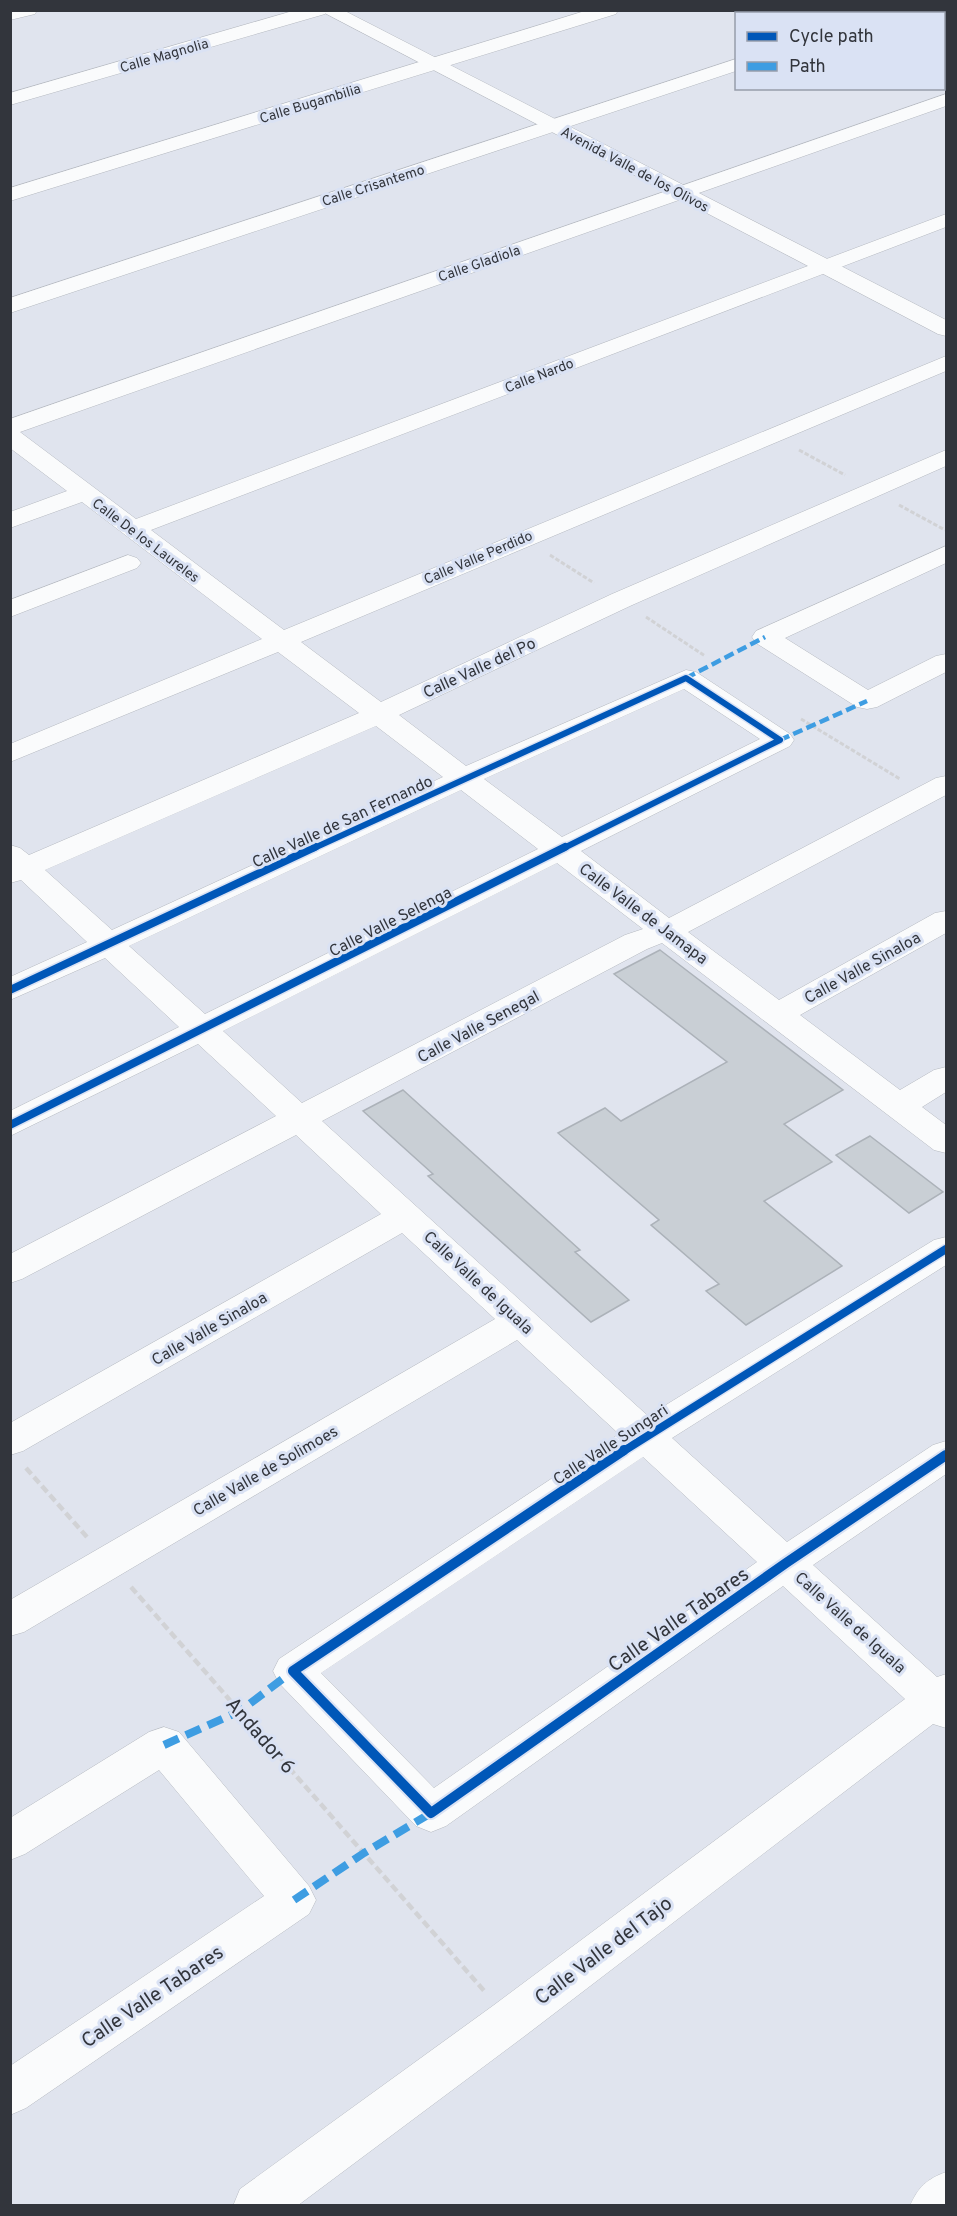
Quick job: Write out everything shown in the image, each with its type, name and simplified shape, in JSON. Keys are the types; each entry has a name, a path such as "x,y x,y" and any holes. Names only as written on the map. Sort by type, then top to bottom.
{"street":[{"path":"10,15 28,10"},
{"name":"Calle Magnolia","path":"10,99 318,10"},
{"name":"Avenida Valle de los Olivos","path":"328,10 945,329"},
{"name":"Calle Bugambilia","path":"10,195 609,10"},
{"name":"Calle Crisantemo","path":"10,306 735,66"},
{"name":"Calle Gladiola","path":"13,438 680,193 946,100"},
{"name":"Calle Nardo","path":"132,529 946,220"},
{"name":"Calle Valle Perdido","path":"10,754 283,642 522,538 946,363"},
{"name":"Calle De los Laureles","path":"13,438 283,642"},
{"name":"Calle Valle del Po","path":"15,865 377,715 621,600 946,457"},
{"path":"10,521 84,493"},
{"path":"946,554 765,637 867,701 946,662"},
{"path":"10,609 128,563"},
{"name":"Calle Valle de Jamapa","path":"283,642 946,1142"},
{"name":"Calle Valle de San Fernando","path":"10,990 686,678 780,740"},
{"name":"Calle Valle Selenga","path":"10,1125 780,740"},
{"name":"Calle Valle Senegal","path":"10,1270 303,1119 636,942 667,931 946,784"},
{"name":"Calle Valle de Iguala","path":"15,865 111,945 786,1563 943,1700"},
{"name":"Calle Valle Sinaloa","path":"778,1014 946,920"},
{"path":"898,1106 946,1078"},
{"name":"Calle Valle Sinaloa","path":"14,1450 406,1215"},
{"name":"Calle Valle Sungari","path":"431,1813 293,1671 647,1435 946,1249"},
{"name":"Calle Valle de Solimoes","path":"10,1620 520,1321"},
{"name":"Calle Valle Tabares","path":"431,1813 786,1563 946,1455"},
{"name":"Calle Valle del Tajo","path":"257,2205 943,1700"},
{"name":"Calle Valle Tabares","path":"10,1841 164,1745 294,1900 10,2093"},
{"path":"934,2205 946,2195"}],"building":[{"path":"660,950 843,1090 784,1124 832,1162 764,1201 842,1266 746,1325 706,1291 719,1284 651,1225 659,1220 558,1133 605,1108 621,1121 727,1062 614,974"},
{"path":"403,1090 580,1250 575,1252 629,1300 591,1322 428,1176 433,1174 363,1111"},
{"path":"870,1136 943,1192 909,1213 836,1155"}],"marked path":[{"path":"686,678 765,637"},
{"path":"780,740 867,701"},
{"path":"164,1745 240,1711 293,1671"},
{"path":"294,1900 364,1853 431,1813"}],"cycle path":[{"path":"10,990 489,766 686,678 780,740 10,1125"},
{"path":"946,1249 647,1435 293,1671 431,1813 786,1563 946,1455"}]}
